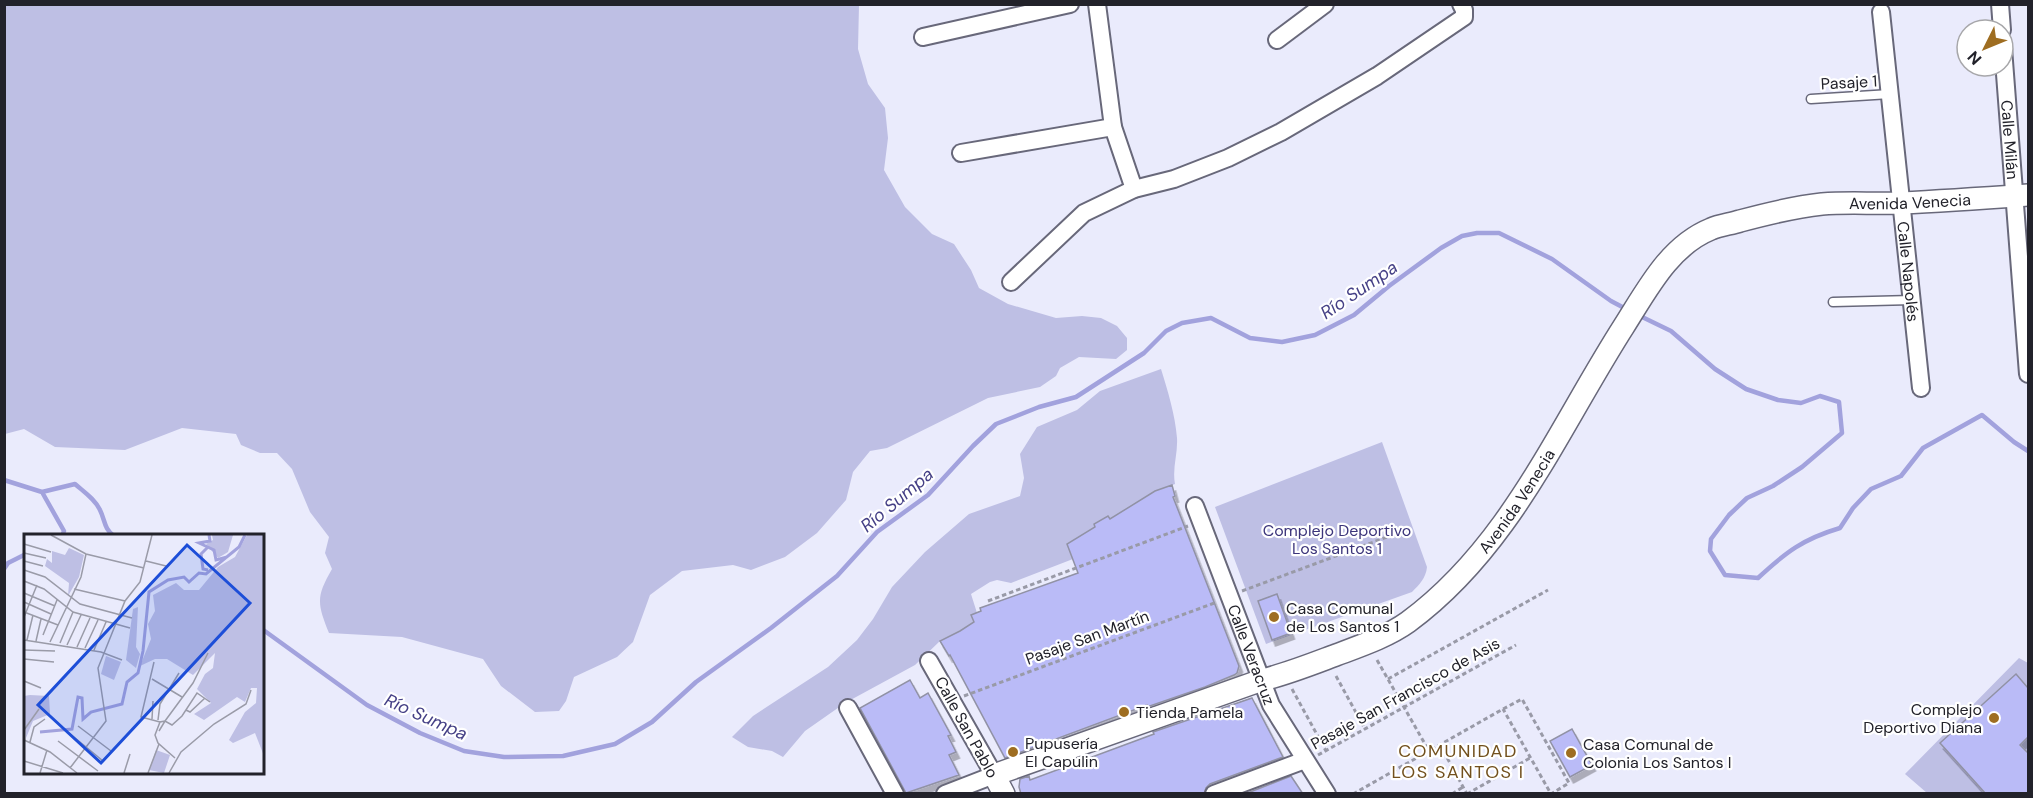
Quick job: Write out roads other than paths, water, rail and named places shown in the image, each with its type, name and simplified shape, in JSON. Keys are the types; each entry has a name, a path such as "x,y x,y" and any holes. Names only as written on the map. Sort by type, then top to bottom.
{"street":[{"path":"922,37 1070,4"},
{"path":"1097,4 1113,127 1134,189"},
{"path":"1277,40 1325,4"},
{"path":"1011,282 1084,213 1134,189 1174,179 1217,163 1281,132 1377,76 1464,17 1461,4"},
{"name":"Calle Napolés","path":"1881,12 1921,388"},
{"name":"Calle Milán","path":"2007,78 2022,195 2028,374"},
{"path":"960,153 1113,127"},
{"name":"Avenida Venecia","path":"945,794 1262,680 1285,675 1369,643 1406,624 1440,596 1509,517 1566,428 1614,341 1674,253 1688,241 1712,229 1762,215 1814,205 1901,203 2022,195"},
{"name":"Calle Veracruz","path":"1198,514 1271,705 1327,794"},
{"name":"Calle San Pablo","path":"929,661 1004,794"},
{"path":"848,708 895,794"},
{"path":"1214,794 1305,760"}],"lane":[{"name":"Pasaje 1","path":"1811,99 1890,94"},
{"path":"1833,302 1912,300"}],"waterway":[{"name":"Río Sumpa","path":"264,630 367,705 420,733 464,751 504,757 563,756 615,744 652,722 696,682 771,628 837,576 877,532 928,495 996,424 1039,407 1076,397 1144,353 1166,331 1182,323 1211,318 1250,338 1282,342 1315,335 1354,315 1441,248 1462,236 1477,233 1499,233 1552,259 1611,301 1628,310"},
{"name":"Río Sumpa","path":"1638,315 1671,331 1715,369 1746,389 1778,400 1801,403 1820,396 1839,402 1842,433 1802,467 1773,486 1747,498 1729,515 1711,539 1710,551 1725,575 1758,578 1796,547 1840,528 1853,508 1871,489 1901,476 1923,448 1982,415 2028,451"},
{"name":"Río Sumpa","path":"4,480 42,492 75,484 95,502 106,527 112,534"},
{"path":"42,492 64,531 63,534"},
{"path":"4,569 8,563 24,555"}],"place":[{"name":"Casa Comunal de Los Santos 1","path":"1274,617"},
{"name":"Tienda Pamela","path":"1124,712"},
{"name":"Complejo Deportivo Diana","path":"1994,718"},
{"name":"Pupusería El Capulin","path":"1013,752"},
{"name":"Casa Comunal de Colonia Los Santos I","path":"1571,753"}],"district":[{"name":"COMUNIDAD LOS SANTOS I","path":"1458,762"}],"park label":[{"name":"Complejo Deportivo Los Santos 1","path":"1337,539"}]}
